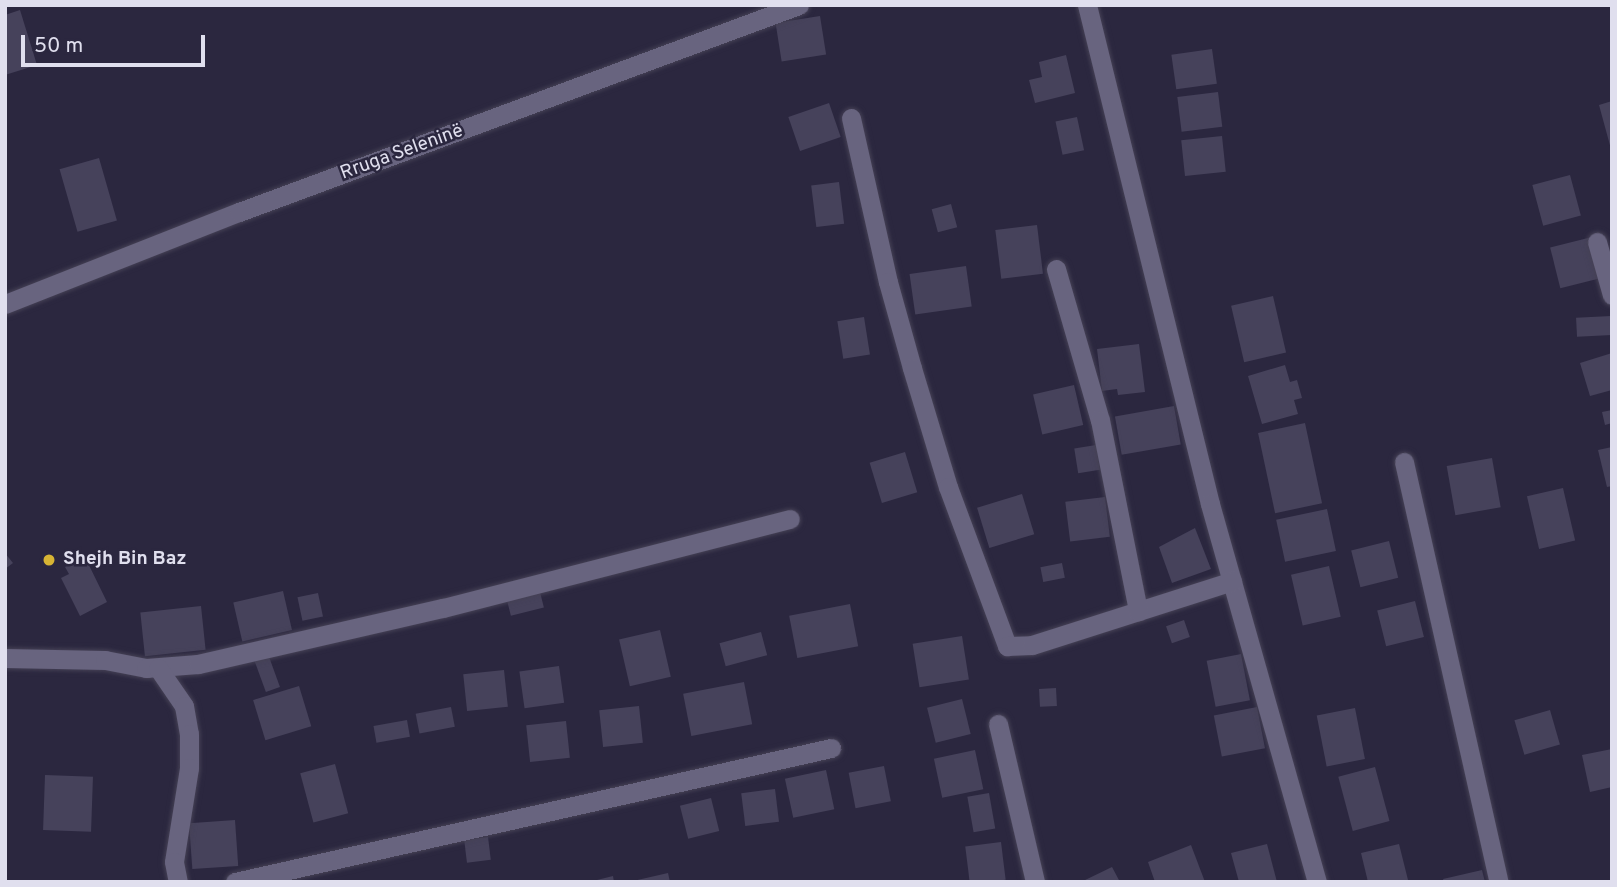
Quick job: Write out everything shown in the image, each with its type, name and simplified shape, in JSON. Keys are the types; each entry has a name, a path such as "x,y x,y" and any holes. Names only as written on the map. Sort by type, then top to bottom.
{"street":[{"name":"Rruga Seleninë","path":"5,304 239,212 799,5"},
{"path":"1087,5 1232,581 1317,882"},
{"path":"851,118 909,356 999,634 1007,646 1032,645 1232,581"},
{"path":"1597,242 1612,295"},
{"path":"1056,269 1100,420 1138,611"},
{"path":"1404,462 1499,882"},
{"path":"5,658 64,657 158,668 198,664 443,608 790,519"},
{"path":"158,668 184,706 189,734 189,768 174,862 178,882"},
{"path":"998,724 1035,882"},
{"path":"235,882 831,748"}],"building":[{"path":"20,10 37,65 5,75 5,15"},
{"path":"820,16 826,55 782,62 776,23"},
{"path":"1212,49 1217,84 1176,89 1171,55"},
{"path":"1066,55 1075,93 1035,103 1029,80 1042,77 1039,62"},
{"path":"1218,92 1222,127 1182,132 1177,97"},
{"path":"1612,101 1612,148 1611,149 1599,105"},
{"path":"829,103 841,137 800,151 788,117"},
{"path":"1077,117 1084,150 1063,155 1055,122"},
{"path":"1222,136 1226,172 1185,176 1181,140"},
{"path":"99,158 117,220 78,232 60,169"},
{"path":"1570,175 1581,216 1543,226 1532,185"},
{"path":"839,182 844,224 816,227 811,185"},
{"path":"951,204 957,227 938,232 932,209"},
{"path":"1037,225 1043,274 1001,279 995,230"},
{"path":"1588,238 1598,279 1560,288 1550,247"},
{"path":"966,266 972,307 915,315 910,274"},
{"path":"1273,296 1286,353 1244,362 1231,306"},
{"path":"1611,316 1612,335 1577,337 1576,318"},
{"path":"864,317 870,355 843,359 837,321"},
{"path":"1139,344 1145,392 1118,395 1117,389 1102,391 1097,349"},
{"path":"1612,353 1612,390 1590,396 1580,363"},
{"path":"1285,365 1290,382 1297,380 1302,398 1294,400 1298,414 1262,424 1248,376"},
{"path":"1074,385 1083,425 1042,434 1033,394"},
{"path":"1174,406 1181,444 1122,455 1115,416"},
{"path":"1612,410 1612,423 1605,425 1602,412"},
{"path":"1305,423 1322,503 1275,513 1258,433"},
{"path":"1096,445 1100,470 1078,473 1074,448"},
{"path":"1612,447 1612,486 1607,487 1598,450"},
{"path":"905,452 917,492 882,503 870,463"},
{"path":"1492,458 1501,507 1455,515 1447,466"},
{"path":"1563,488 1575,541 1539,549 1527,496"},
{"path":"1022,494 1034,534 989,548 977,508"},
{"path":"1105,497 1110,537 1070,542 1065,502"},
{"path":"1327,509 1336,551 1285,562 1276,520"},
{"path":"1195,528 1211,569 1172,583 1159,547"},
{"path":"1389,541 1398,578 1360,587 1351,550"},
{"path":"5,553 13,563 5,569"},
{"path":"85,557 107,602 80,616 61,578 69,574 65,567"},
{"path":"1062,563 1065,578 1043,582 1040,567"},
{"path":"1329,566 1341,617 1303,625 1291,575"},
{"path":"283,591 292,630 242,641 233,602"},
{"path":"540,592 544,608 511,616 507,600"},
{"path":"318,593 323,616 302,621 297,597"},
{"path":"1415,601 1424,637 1386,646 1377,610"},
{"path":"850,604 858,646 797,658 789,616"},
{"path":"201,606 206,650 145,656 140,612"},
{"path":"1184,620 1190,637 1172,643 1166,626"},
{"path":"660,630 671,677 630,686 619,639"},
{"path":"761,632 767,655 726,666 719,643"},
{"path":"962,636 969,679 919,687 913,644"},
{"path":"268,654 280,687 266,692 254,659"},
{"path":"1241,654 1250,700 1216,707 1207,661"},
{"path":"559,666 564,703 525,708 519,672"},
{"path":"504,670 508,707 467,711 463,674"},
{"path":"744,682 752,724 691,736 683,694"},
{"path":"299,686 311,726 265,740 253,700"},
{"path":"1056,688 1057,706 1040,707 1039,689"},
{"path":"962,699 971,734 936,743 927,708"},
{"path":"639,706 643,743 603,747 599,710"},
{"path":"451,707 455,727 419,734 416,714"},
{"path":"1257,707 1265,748 1222,757 1214,715"},
{"path":"1355,708 1365,759 1327,766 1317,715"},
{"path":"1550,710 1560,745 1524,755 1514,720"},
{"path":"407,720 410,737 376,743 374,726"},
{"path":"566,721 570,758 530,762 526,725"},
{"path":"1612,749 1612,787 1590,792 1582,755"},
{"path":"975,750 983,789 942,798 934,759"},
{"path":"335,764 348,813 313,823 300,773"},
{"path":"884,766 891,801 856,808 849,773"},
{"path":"1375,767 1389,821 1353,831 1338,777"},
{"path":"826,770 834,809 793,818 785,779"},
{"path":"45,775 93,777 91,832 43,830"},
{"path":"775,789 779,822 745,826 741,793"},
{"path":"989,793 995,828 974,832 967,797"},
{"path":"711,798 719,831 688,839 680,806"},
{"path":"235,820 238,866 192,869 189,823"},
{"path":"488,837 491,860 467,863 464,840"},
{"path":"1001,842 1006,880 970,882 965,846"},
{"path":"1267,844 1277,882 1239,882 1231,853"},
{"path":"1399,844 1408,880 1368,882 1361,853"},
{"path":"1191,845 1205,882 1155,882 1148,862"},
{"path":"1112,867 1120,882 1081,882"},
{"path":"1482,870 1485,882 1444,882 1443,879"},
{"path":"668,873 670,882 633,882 633,881"},
{"path":"613,876 614,882 593,881"}],"place":[{"name":"Shejh Bin Baz","path":"49,560"}]}
